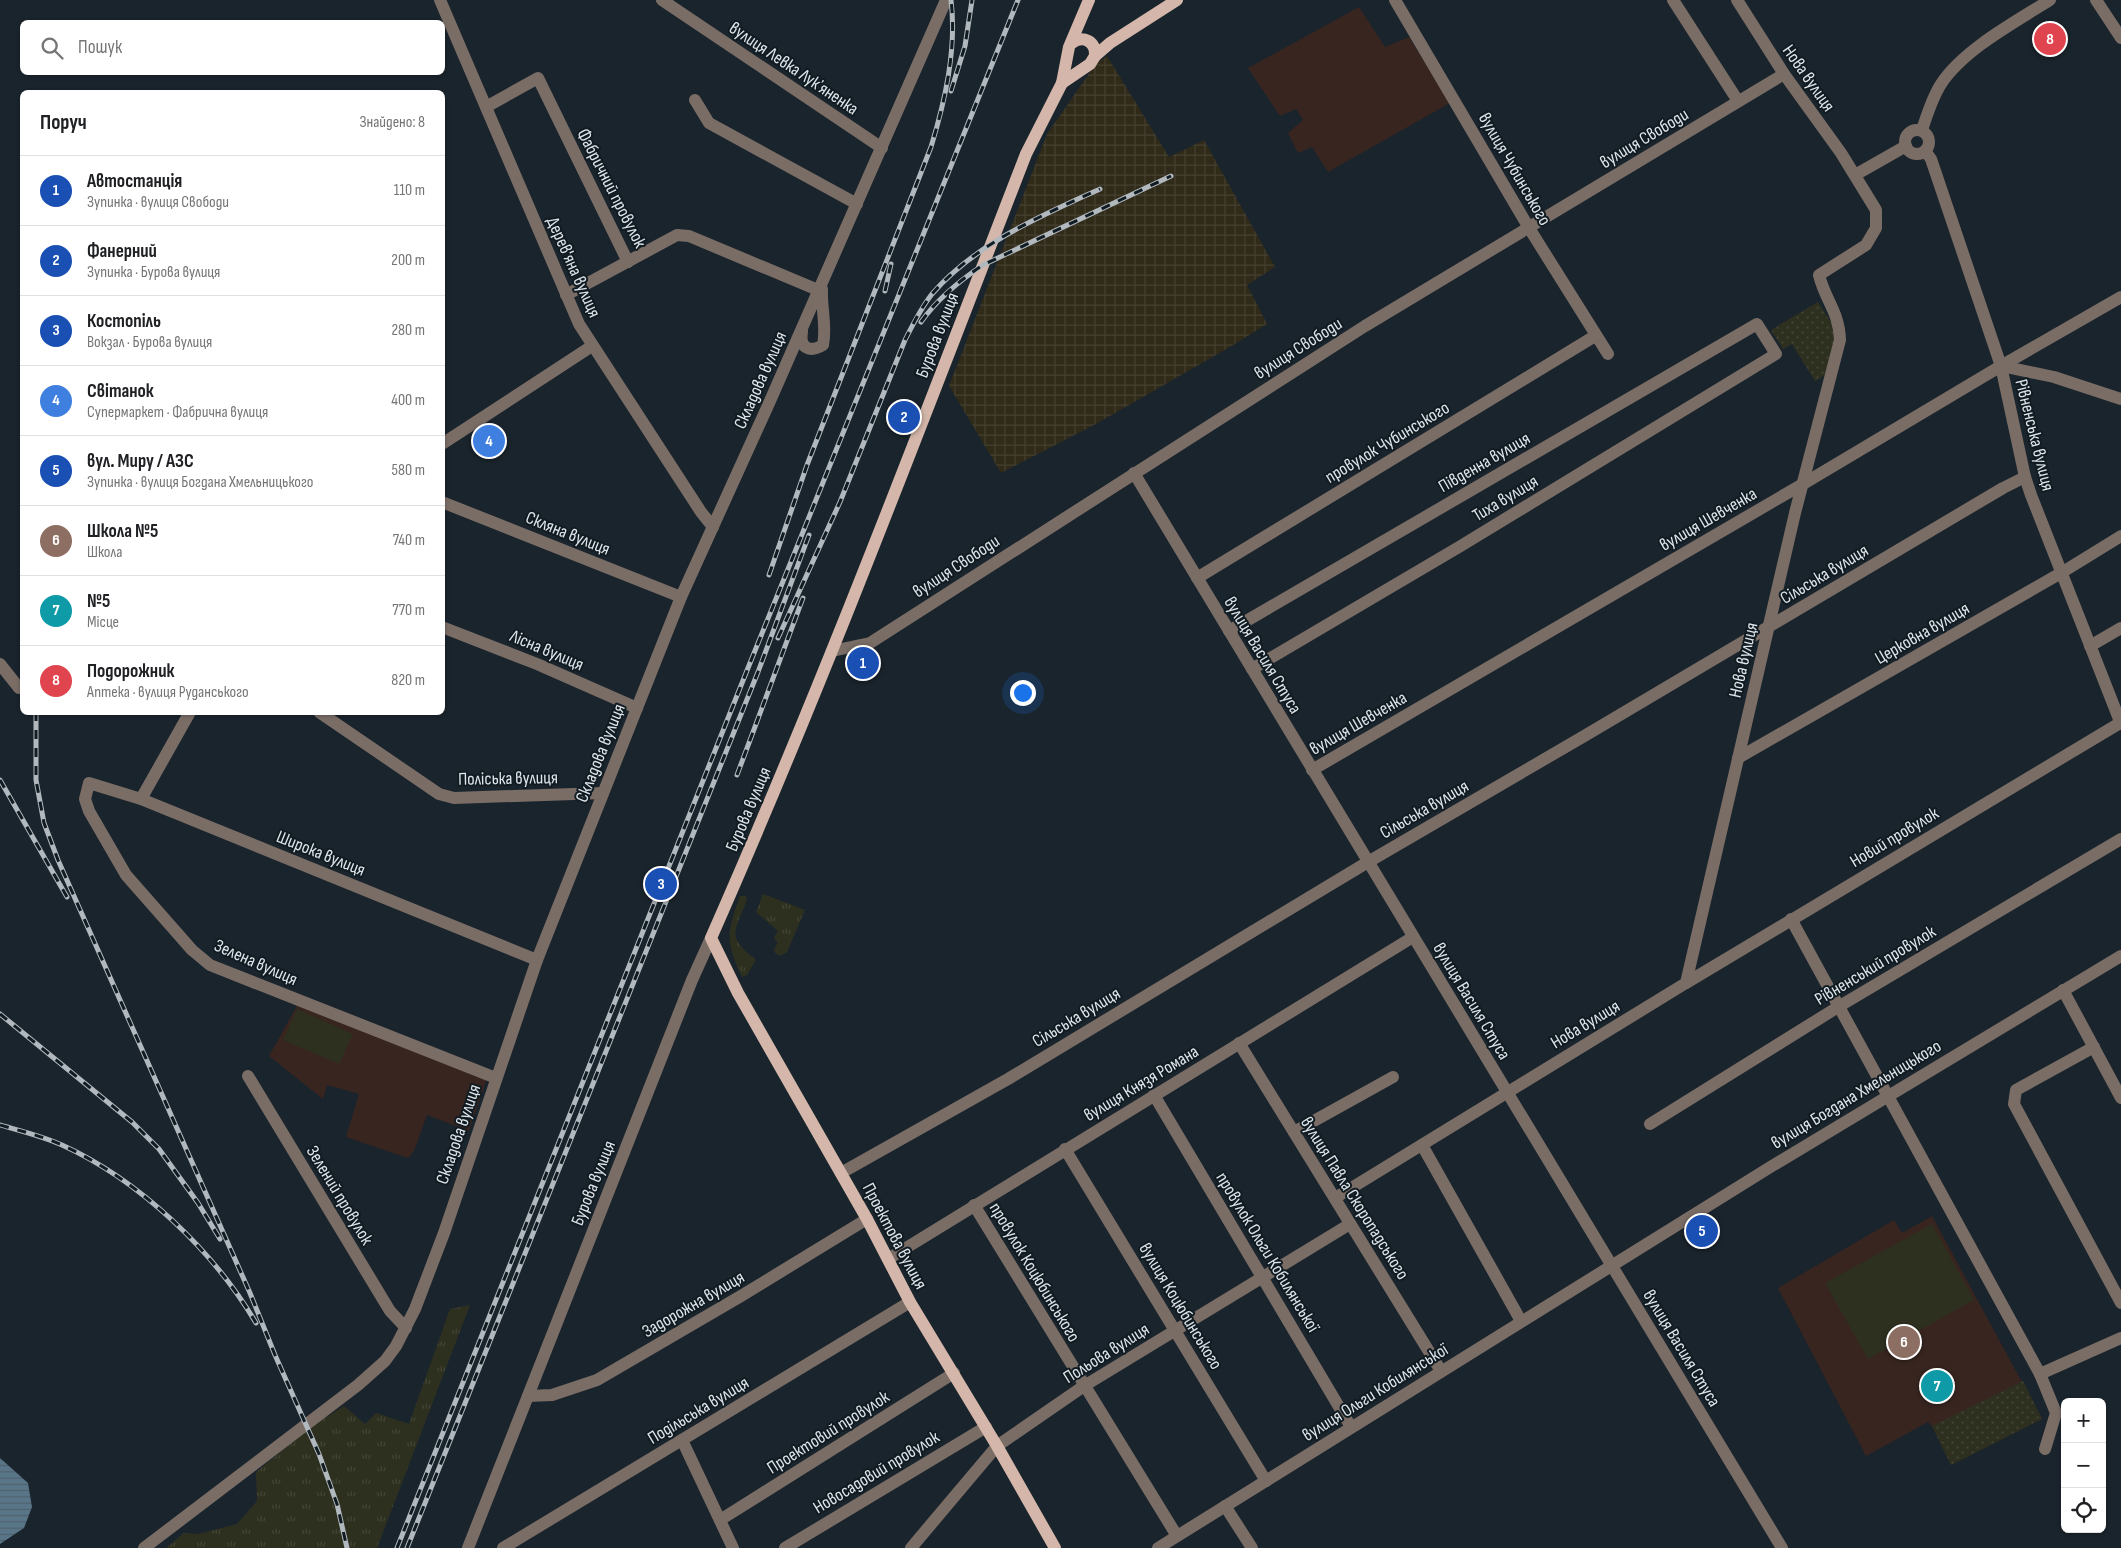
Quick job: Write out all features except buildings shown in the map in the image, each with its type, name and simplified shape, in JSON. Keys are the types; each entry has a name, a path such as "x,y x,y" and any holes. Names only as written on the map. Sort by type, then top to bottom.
{"main road":[{"path":"1062,83 1070,47 1089,0"},
{"path":"1070,47 1080,39 1092,47 1110,43 1177,0"},
{"path":"1062,83 1086,66 1092,47 1082,21"},
{"path":"1070,47 1070,60 1077,66 1086,66"},
{"name":"Бурова вулиця","path":"711,938 832,651 1026,154 1062,83"},
{"name":"Проектова вулиця","path":"711,938 738,993 867,1219 910,1302 986,1427 1055,1548"}],"street":[{"name":"Дерев'яна вулиця","path":"440,0 579,324 701,512 713,527"},
{"name":"вулиця Левка Лукʼяненка","path":"662,0 882,148"},
{"name":"Складова вулиця","path":"144,1548 358,1385 385,1361 406,1328 444,1233 537,960 681,598 821,286 946,0"},
{"name":"вулиця Чубинського","path":"1395,0 1529,228 1608,354"},
{"path":"1673,0 1738,101"},
{"name":"Нова вулиця","path":"1507,1092 1686,982 1803,484 1840,340 1837,316 1821,284 1819,274 1866,245 1876,228 1876,210 1855,175 1784,74 1737,0"},
{"path":"1922,130 1940,85 1958,62 2050,0"},
{"path":"2096,0 2121,38"},
{"name":"вулиця Свободи","path":"832,651 870,642 1374,321 1784,74"},
{"name":"Фабричний провулок","path":"486,107 538,78 628,262 677,235 689,236 821,286"},
{"path":"695,100 709,123 857,204"},
{"path":"1914,130 1922,130 1929,140 1928,148 1925,151 1913,153 1906,146 1905,141 1908,134 1914,130"},
{"path":"1855,175 1906,146"},
{"name":"Рівненська вулиця","path":"1925,151 1931,159 2001,366 2025,477 2121,724"},
{"path":"566,295 628,262"},
{"path":"804,324 801,336 803,346 808,349 816,349 823,345 821,286"},
{"name":"вулиця Шевченка","path":"1312,770 2121,297"},
{"name":"Тиха вулиця","path":"1252,670 1459,547 1776,354 1757,324"},
{"name":"Південна вулиця","path":"1229,631 1757,324"},
{"name":"провулок Чубинського","path":"1197,578 1595,336"},
{"path":"445,442 592,346"},
{"path":"2001,366 2054,377 2121,398"},
{"name":"вулиця Василя Стуса","path":"1134,473 1782,1548"},
{"name":"Сільська вулиця","path":"841,1174 1008,1079 1368,862 1769,628 2003,488 2025,477"},
{"name":"Скляна вулиця","path":"445,503 681,598"},
{"name":"Церковна вулиця","path":"1738,758 2062,572 2121,536"},
{"name":"Лісна вулиця","path":"445,628 537,664 637,708"},
{"path":"2090,646 2121,628"},
{"path":"0,664 18,688 20,688"},
{"path":"141,799 188,715"},
{"name":"Поліська вулиця","path":"323,715 439,794 454,798 603,793"},
{"name":"Новий провулок","path":"1686,982 2121,724"},
{"name":"Широка вулиця","path":"89,784 141,799 537,960"},
{"name":"Зелена вулиця","path":"89,784 85,799 89,810 126,875 192,950 210,965 496,1078"},
{"name":"Рівненський провулок","path":"1650,1124 1838,1007 2121,839"},
{"path":"1791,919 1886,1096 1962,1230 2040,1374 2056,1413 2045,1449"},
{"name":"вулиця Князя Романа","path":"888,1259 1413,937"},
{"name":"Бурова вулиця","path":"468,1548 692,980 711,938"},
{"name":"вулиця Богдана Хмельницького","path":"1611,1265 1886,1096 2121,956"},
{"path":"2063,990 2121,1098"},
{"name":"вулиця Павла Скоропадського","path":"1239,1043 1441,1371"},
{"path":"2094,1046 2016,1090 2014,1104 2121,1303"},
{"name":"Зелений провулок","path":"248,1076 390,1311 406,1328"},
{"path":"1294,1132 1393,1077"},
{"path":"1335,1198 1507,1092"},
{"name":"провулок Ольги Кобилянської","path":"1154,1095 1351,1428"},
{"path":"1422,1145 1521,1321"},
{"name":"вулиця Коцюбинського","path":"1065,1149 1266,1481"},
{"name":"провулок Коцюбинського","path":"974,1205 1176,1536"},
{"name":"Задорожна вулиця","path":"528,1396 552,1395 598,1380 742,1296 867,1219"},
{"name":"Польова вулиця","path":"911,1548 997,1446 1084,1386 1350,1224"},
{"name":"вулиця Ольги Кобилянської","path":"1158,1548 1611,1265"},
{"name":"Подільська вулиця","path":"503,1548 910,1302"},
{"path":"2040,1374 2121,1338"},
{"name":"Проектовий провулок","path":"720,1520 954,1373"},
{"name":"Новосадовий провулок","path":"785,1548 986,1427"},
{"path":"682,1440 733,1548"},
{"path":"1225,1506 1252,1548"}],"shaded area":[{"path":"1359,7 1385,47 1409,37 1450,103 1328,172 1312,147 1298,153 1288,133 1303,120 1296,109 1280,116 1248,68"},
{"path":"1107,56 1169,157 1204,140 1275,267 1247,285 1267,324 1096,424 1001,473 949,386 1047,134 1095,65"},
{"path":"298,1004 487,1078 469,1131 427,1115 414,1151 408,1158 346,1137 359,1094 327,1085 323,1099 269,1056"},
{"path":"1932,1216 2042,1419 1951,1465 1932,1426 1928,1422 1866,1456 1778,1288 1894,1220 1902,1233"}],"green space":[{"path":"1818,302 1834,327 1835,342 1827,374 1815,381 1792,344 1783,349 1771,330"},
{"path":"763,894 805,910 787,952 780,956 775,953 774,949 778,943 774,938 778,931 756,912"},
{"path":"740,896 746,896 747,900 735,933 740,945 756,960 747,975 742,977 730,945 730,928"},
{"path":"297,1009 353,1034 339,1064 283,1040"},
{"path":"1932,1224 1974,1300 1868,1359 1825,1283"},
{"path":"470,1305 377,1548 166,1548 184,1533 198,1534 237,1524 257,1501 256,1472 311,1427 344,1406 365,1424 376,1413 409,1424 450,1309"},
{"path":"2023,1381 2042,1419 1951,1465 1932,1426"}],"water":[{"path":"0,1458 28,1483 32,1507 24,1528 0,1544"}],"railway":[{"path":"769,575 807,465 931,147 949,75 952,37 951,0"},
{"path":"951,91 965,46 972,0"},
{"path":"397,1548 748,668 1018,0"},
{"path":"921,322 934,305 949,291 983,265 1171,176"},
{"path":"778,638 840,502 905,340 928,299 949,276 989,245 1033,221 1100,189"},
{"path":"885,291 891,264"},
{"path":"407,1548 758,672 809,535"},
{"path":"737,775 803,598"},
{"path":"36,715 36,780 44,823 58,860 250,1293 319,1454 337,1504 347,1548"},
{"path":"0,780 67,897"},
{"path":"0,1014 132,1122 159,1149 198,1203 220,1239"},
{"path":"0,1125 39,1136 62,1145 119,1177 146,1197 172,1220 218,1269 256,1323"}],"place":[{"name":"Подорожник","path":"2050,39"},
{"name":"Фанерний","path":"904,417"},
{"name":"Світанок","path":"489,441"},
{"name":"Автостанція","path":"863,663"},
{"name":"Костопіль","path":"661,884"},
{"name":"вул. Миру / АЗС","path":"1702,1231"},
{"name":"Школа №5","path":"1904,1342"},
{"name":"№5","path":"1937,1386"}]}
